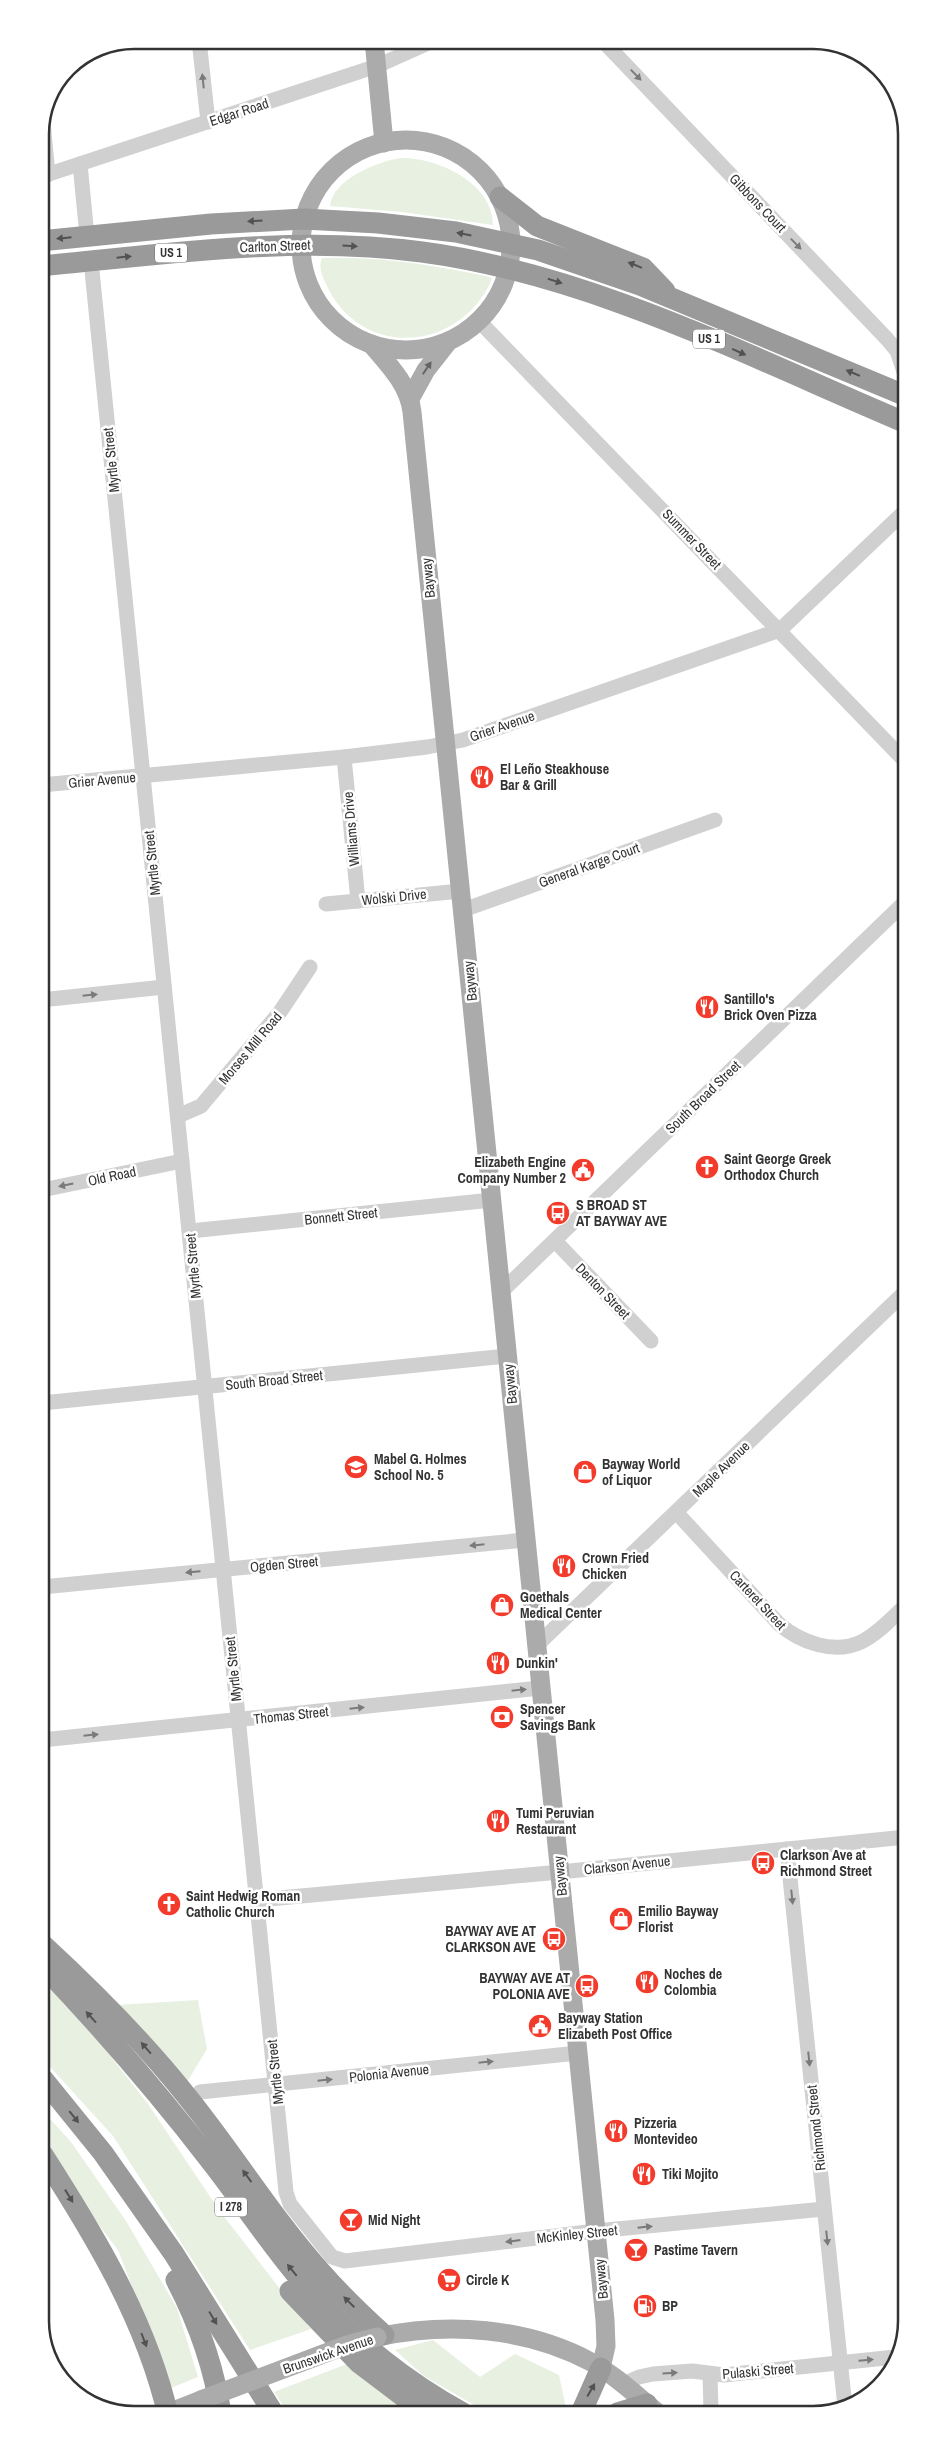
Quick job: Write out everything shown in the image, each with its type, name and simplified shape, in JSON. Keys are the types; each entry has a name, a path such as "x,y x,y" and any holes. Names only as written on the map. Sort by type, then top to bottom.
{"highway":[{"path":"500,197 524,218 550,232 642,268 671,297"},
{"name":"Carlton Street","path":"87,236 211,224 304,219 430,228 512,244"},
{"name":"US 1","path":"49,240 87,236"},
{"name":"Carlton Street","path":"49,265 223,248 302,244 420,252 508,269"},
{"name":"US 1","path":"512,244 572,260 898,382"},
{"name":"US 1","path":"508,269 567,284 642,312 898,419"},
{"path":"49,1952 111,2010 152,2056 206,2120 310,2260 381,2336"},
{"name":"I 278","path":"49,1972 105,2033 156,2094 264,2257 284,2283 344,2349 374,2376 414,2406"},
{"path":"49,2087 89,2135 174,2254 269,2406"},
{"path":"156,2094 213,2164 280,2255 324,2306 399,2373 452,2406"},
{"path":"49,2165 86,2224 129,2305 154,2366 165,2406"},
{"path":"129,2189 182,2291 198,2328 216,2385 220,2406"},
{"path":"584,2406 602,2368"}],"main road":[{"path":"375,49 384,143"},
{"path":"384,143 425,143 454,152 484,175 500,197 508,218 512,244 508,269 496,297 478,320 449,340 414,351 396,351 359,340 343,329 325,309 307,276 302,244 304,219 313,191 335,164 360,148 384,143"},
{"path":"410,399 426,370 449,340"},
{"name":"Bayway","path":"372,345 398,377 410,399 605,2320 606,2346 602,2368"},
{"name":"Brunswick Avenue","path":"186,2406 347,2345 381,2336 431,2329 503,2333 562,2349 602,2368 650,2406"}],"street":[{"path":"200,49 208,122"},
{"name":"Edgar Road","path":"49,174 377,66 415,49"},
{"name":"Gibbons Court","path":"611,49 886,339 897,351 898,356"},
{"path":"80,164 87,236"},
{"name":"Myrtle Street","path":"91,261 286,2192 290,2204 332,2257"},
{"name":"Summer Street","path":"478,320 898,754"},
{"name":"Grier Avenue","path":"49,784 344,757 446,744 780,630 898,518"},
{"name":"Williams Drive","path":"344,757 358,900"},
{"name":"General Karge Court","path":"463,910 715,820"},
{"name":"Wolski Drive","path":"326,904 461,890"},
{"name":"South Broad Street","path":"501,1292 898,909"},
{"name":"Morses Mill Road","path":"178,1116 200,1106 280,1012 310,967"},
{"path":"49,999 164,987"},
{"name":"Old Road","path":"49,1189 182,1161"},
{"name":"Bonnett Street","path":"190,1231 492,1200"},
{"name":"Denton Street","path":"555,1241 651,1341"},
{"name":"Maple Avenue","path":"536,1646 898,1300"},
{"name":"South Broad Street","path":"49,1402 507,1356"},
{"name":"Carteret Street","path":"676,1512 790,1634 819,1646 834,1648 861,1642 898,1612"},
{"name":"Ogden Street","path":"49,1586 525,1540"},
{"name":"Thomas Street","path":"49,1739 540,1688"},
{"name":"Clarkson Avenue","path":"258,1900 898,1838"},
{"name":"Richmond Street","path":"787,1849 844,2400"},
{"name":"Polonia Avenue","path":"200,2092 578,2052"},
{"name":"McKinley Street","path":"332,2257 345,2261 596,2231 824,2209"},
{"name":"Pulaski Street","path":"623,2384 639,2377 654,2374 692,2371 724,2375 890,2357"},
{"path":"710,2374 711,2406"}],"green space":[{"path":"400,158 430,162 460,175 484,196 490,210 493,225 402,212 330,206 333,196 347,180 380,163"},
{"path":"322,258 364,258 406,262 490,277 492,279 477,304 457,322 434,333 410,338 385,335 362,326 342,309 323,278 320,268"},
{"path":"49,1988 83,2021 148,2104 219,2210 311,2329 250,2350 113,2136 49,2066"},
{"path":"198,2000 207,2049 187,2082 117,2005"},
{"path":"49,2118 71,2142 126,2221 177,2308 198,2377 171,2388 118,2250 92,2216 49,2150"},
{"path":"433,2340 480,2377 515,2354 559,2375 566,2406 476,2406 424,2376 395,2350"},
{"path":"352,2362 404,2406 284,2406 274,2392"}],"place":[{"name":"El Leño Steakhouse Bar & Grill","path":"482,777"},
{"name":"Santillo's Brick Oven Pizza","path":"707,1007"},
{"name":"Saint George Greek Orthodox Church","path":"707,1167"},
{"name":"Elizabeth Engine Company Number 2","path":"583,1170"},
{"name":"S BROAD ST AT BAYWAY AVE","path":"558,1213"},
{"name":"Mabel G. Holmes School No. 5","path":"356,1467"},
{"name":"Bayway World of Liquor","path":"585,1472"},
{"name":"Crown Fried Chicken","path":"564,1566"},
{"name":"Goethals Medical Center","path":"502,1605"},
{"name":"Dunkin'","path":"498,1663"},
{"name":"Spencer Savings Bank","path":"502,1717"},
{"name":"Tumi Peruvian Restaurant","path":"498,1821"},
{"name":"Clarkson Ave at Richmond Street","path":"763,1863"},
{"name":"Saint Hedwig Roman Catholic Church","path":"169,1904"},
{"name":"Emilio Bayway Florist","path":"621,1919"},
{"name":"BAYWAY AVE AT CLARKSON AVE","path":"554,1939"},
{"name":"Noches de Colombia","path":"647,1982"},
{"name":"BAYWAY AVE AT POLONIA AVE","path":"587,1986"},
{"name":"Bayway Station Elizabeth Post Office","path":"540,2026"},
{"name":"Pizzeria Montevideo","path":"616,2131"},
{"name":"Tiki Mojito","path":"644,2174"},
{"name":"Mid Night","path":"351,2220"},
{"name":"Pastime Tavern","path":"636,2250"},
{"name":"Circle K","path":"449,2280"},
{"name":"BP","path":"645,2306"}]}
